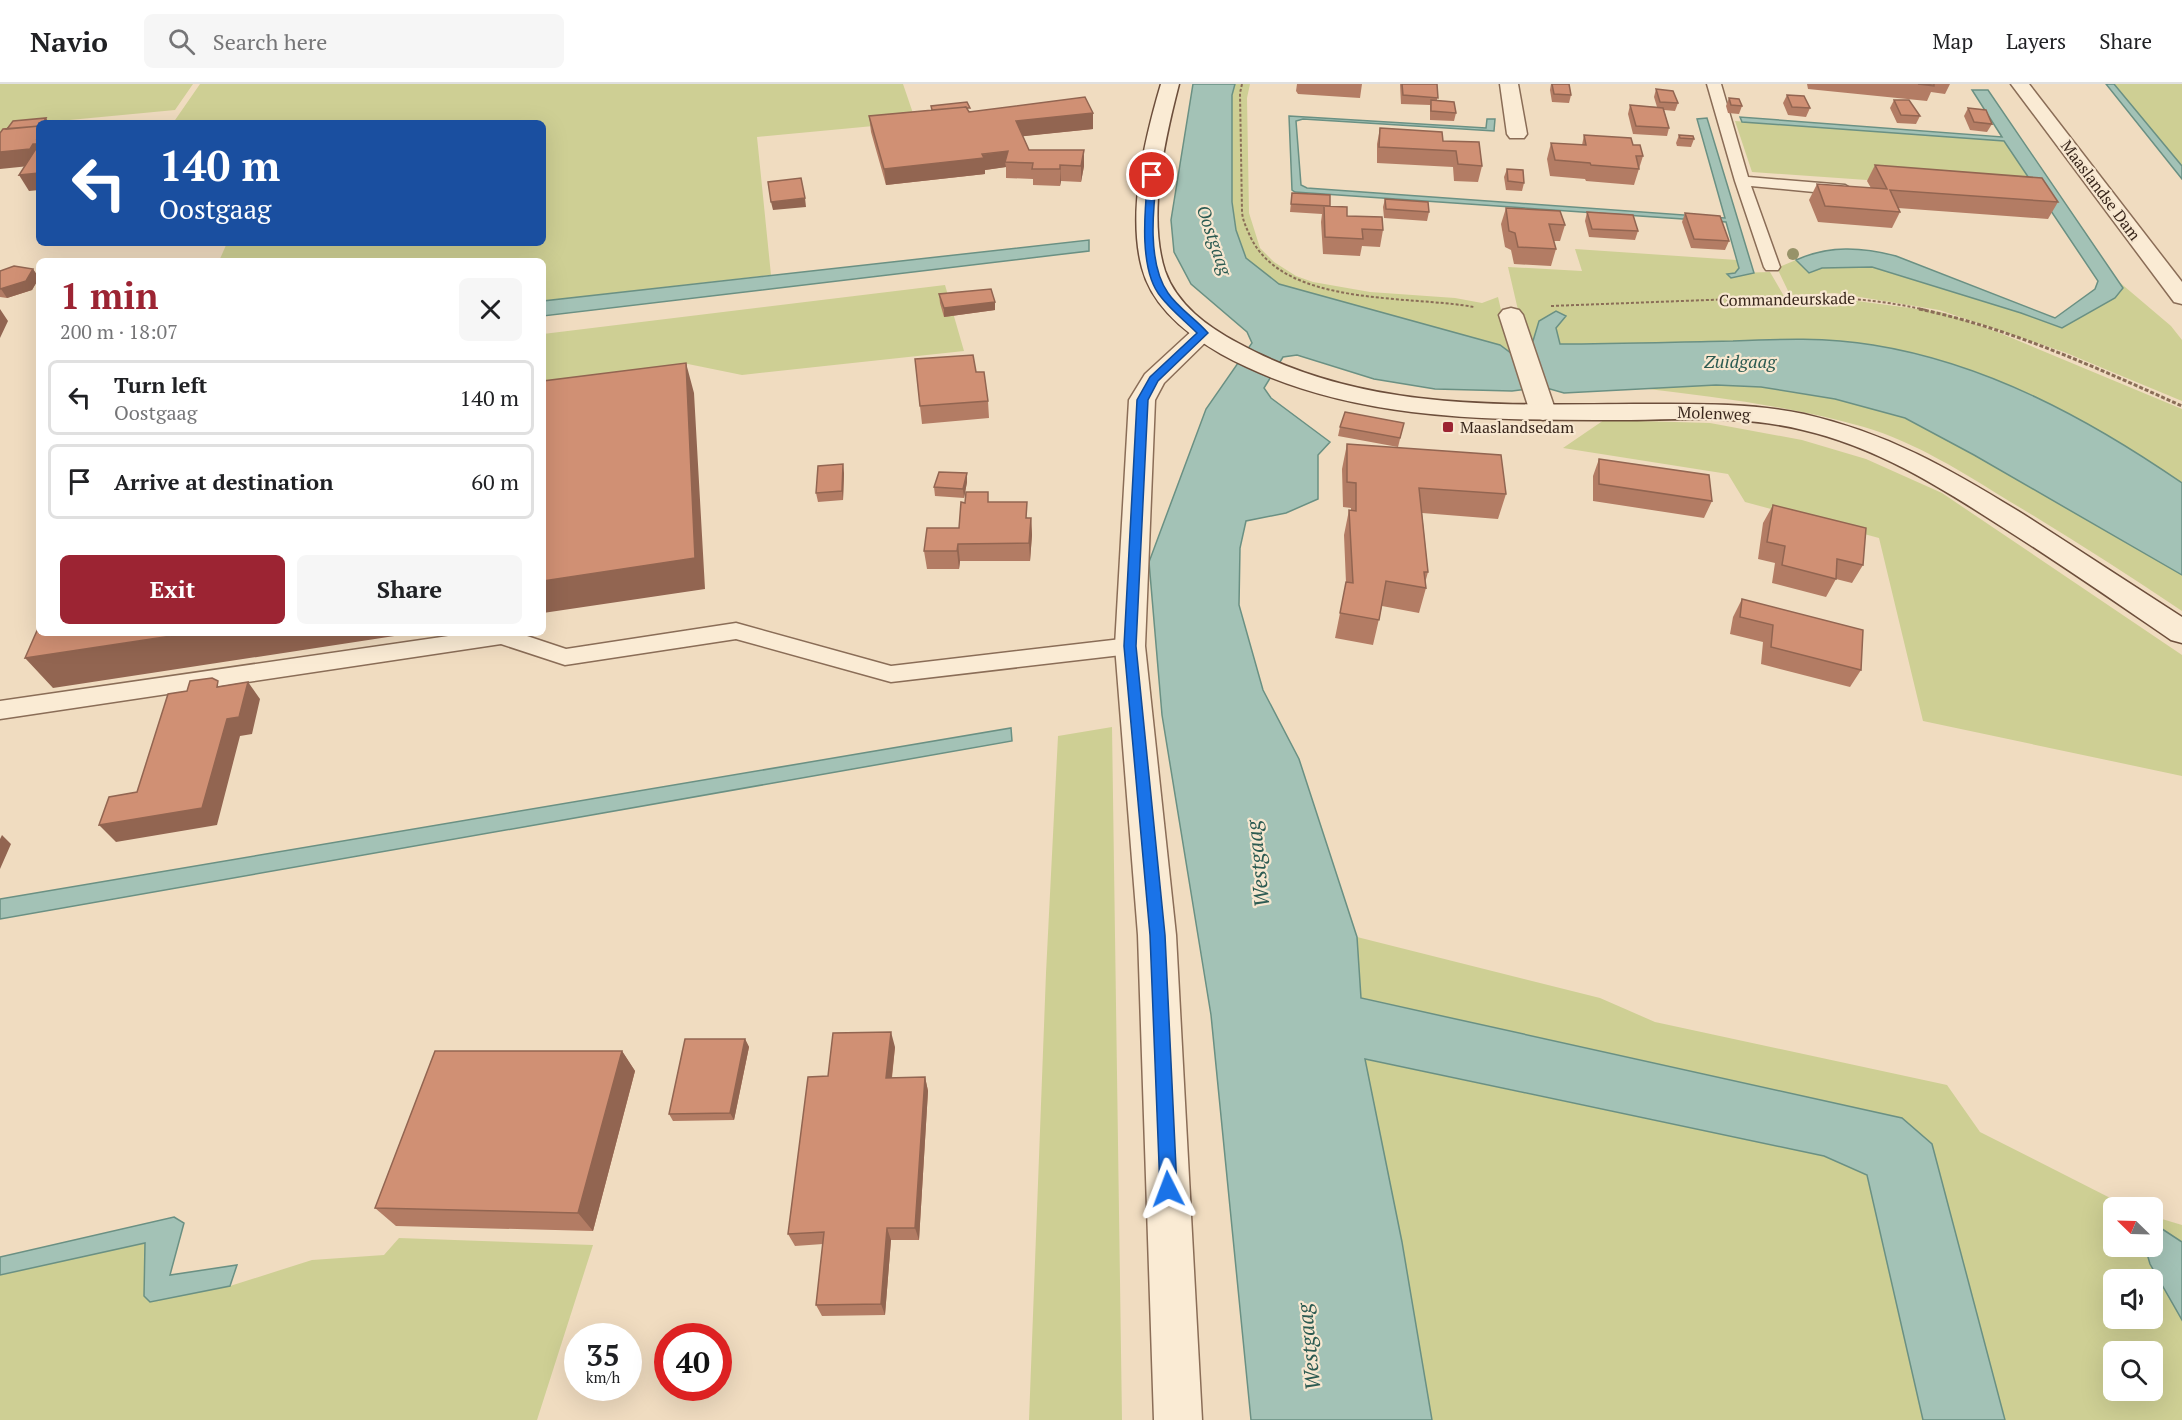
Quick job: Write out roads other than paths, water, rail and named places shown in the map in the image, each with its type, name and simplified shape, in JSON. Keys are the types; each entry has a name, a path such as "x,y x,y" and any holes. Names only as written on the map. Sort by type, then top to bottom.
{"street":[{"path":"1170,84 1161,113 1150,195 1148,216 1152,265 1163,294 1203,333 1154,379 1142,400 1130,646 1157,935 1178,1420"},
{"path":"1509,84 1517,134"},
{"name":"Maaslandse Dam","path":"2020,84 2182,297"},
{"path":"1514,326 1542,408"},
{"name":"Molenweg","path":"1203,333 1238,356 1296,380 1375,400 1430,408 1720,411 1770,416 1825,427 1875,445 1932,470 2065,554 2182,632"}],"lane":[{"path":"1714,84 1742,181 1772,267"},
{"path":"1742,181 1860,191"},
{"path":"0,710 502,636 565,657 736,631 891,674 1130,646"}],"water":[{"path":"1193,84 1235,84 1232,95 1232,202 1236,230 1246,258 1279,284 1500,345 1511,353 1533,341 1539,321 1556,311 1566,316 1556,328 1560,344 1785,339 1856,342 1915,353 1956,365 2035,397 2110,437 2182,483 2182,575 1974,455 1905,418 1835,399 1761,387 1716,385 1564,393 1543,387 1512,391 1435,389 1374,379 1297,355 1283,357 1264,388 1271,398 1330,442 1318,455 1318,499 1286,513 1246,521 1240,548 1239,605 1263,690 1299,759 1357,937 1361,998 1902,1118 1932,1144 2005,1420 1923,1420 1867,1175 1824,1156 1365,1059 1402,1242 1432,1420 1251,1420 1211,1015 1162,715 1149,562 1206,409 1252,343 1247,332 1191,284 1174,252 1171,220"},
{"path":"2106,84 2114,84 2182,166 2182,179"},
{"path":"1972,90 1988,90 2123,288 2115,298 2062,328 1872,267 1822,268 1809,273 1796,260 1833,250 1858,249 1883,253 2055,318 2095,289 2098,281 2004,141 1742,122 1740,117 2002,137"},
{"path":"1289,116 1486,128 1487,119 1495,119 1494,131 1303,119 1296,121 1301,185 1307,188 1725,218 1697,119 1707,118 1754,273 1731,278 1727,274 1735,273 1739,268 1726,222 1295,192 1292,190"},
{"path":"1089,240 1089,251 546,316 546,301"},
{"path":"1011,728 1012,741 0,919 0,899"},
{"path":"174,1217 184,1223 170,1275 237,1265 230,1286 150,1302 144,1296 145,1243 0,1275 0,1257"},
{"path":"2163,1230 2182,1242 2182,1320 2163,1287 2163,1269 2153,1269 2148,1257 2163,1257"}],"place":[{"name":"Maaslandsedam","path":"1448,427"}],"water label":[{"name":"Oostgaag","path":"1215,240"},
{"name":"Zuidgaag","path":"1740,361"},
{"name":"Westgaag","path":"1257,864"},
{"name":"Westgaag","path":"1308,1347"}]}
